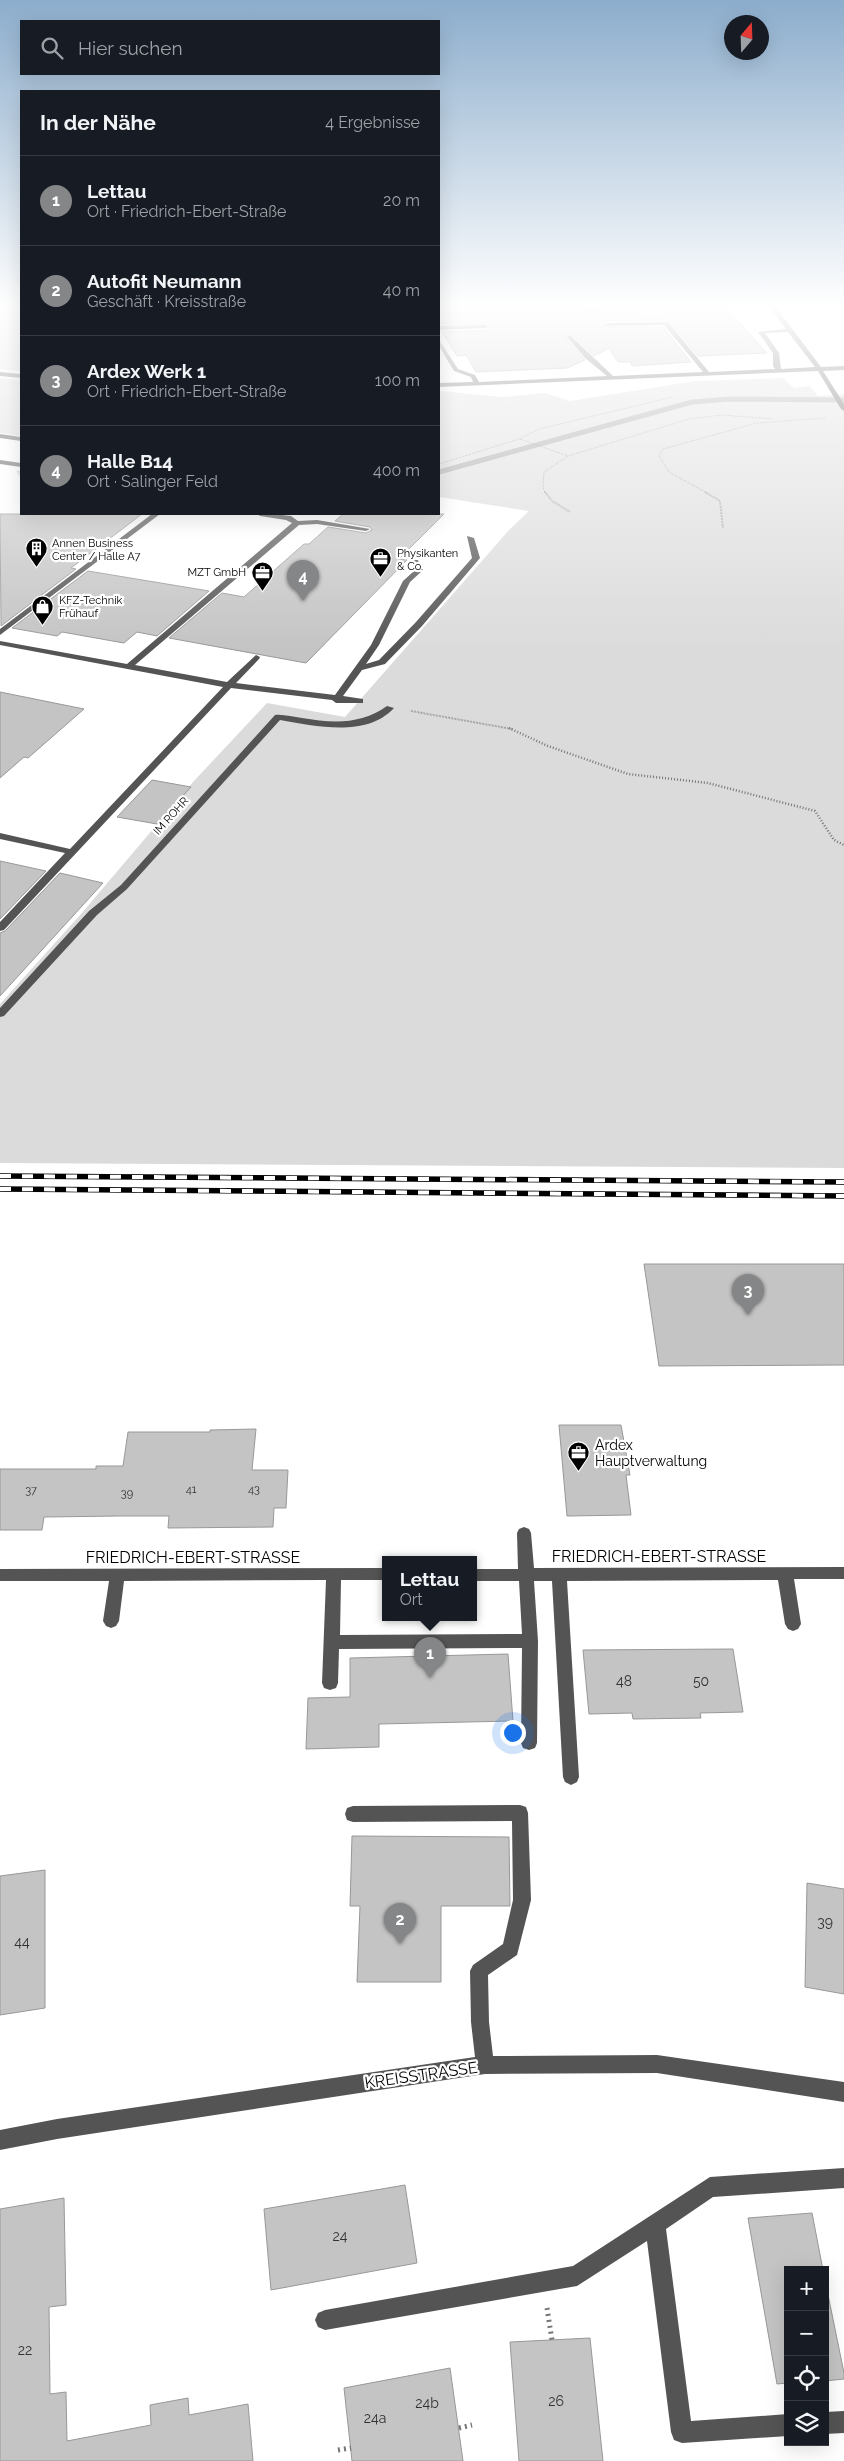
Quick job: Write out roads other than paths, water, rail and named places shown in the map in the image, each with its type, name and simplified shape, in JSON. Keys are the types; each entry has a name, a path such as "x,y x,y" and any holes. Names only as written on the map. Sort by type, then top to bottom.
{"street":[{"path":"0,436 20,439"},
{"path":"0,462 20,465"},
{"path":"0,633 155,515"},
{"path":"267,515 288,518 297,523 317,522 366,529"},
{"path":"128,667 297,523"},
{"path":"359,668 382,662 419,624 476,558 470,538"},
{"path":"336,700 375,645 407,581 418,571 415,562"},
{"path":"0,643 228,685 336,700 360,701"},
{"path":"0,928 256,657"},
{"name":"IM ROHR","path":"0,1014 93,914 124,887 278,717 323,724 365,722 381,717 390,708"},
{"path":"0,836 72,852"},
{"path":"524,1533 530,1641 529,1743"},
{"path":"785,1573 793,1624"},
{"name":"FRIEDRICH-EBERT-STRASSE","path":"477,1574 844,1573"},
{"path":"330,1683 334,1574"},
{"name":"FRIEDRICH-EBERT-STRASSE","path":"0,1575 382,1574"},
{"path":"560,1574 571,1777"},
{"path":"111,1620 117,1575"},
{"path":"331,1642 530,1641"},
{"path":"353,1814 520,1813 522,1900 511,1949 479,1971 480,2022 485,2065"},
{"name":"KREISSTRASSE","path":"0,2140 57,2129 485,2065 657,2064 844,2092"},
{"path":"325,2320 577,2276 710,2187 844,2178"},
{"path":"655,2224 682,2432 784,2425"},
{"path":"829,2423 844,2422"}],"waterway":[{"path":"440,472 627,420"}],"railway":[{"path":"0,1176 844,1182"},
{"path":"0,1189 844,1196"}],"place":[{"name":"Annen Business Center / Halle A7","path":"36,568"},
{"name":"Physikanten & Co.","path":"381,578"},
{"name":"MZT GmbH","path":"262,591"},
{"name":"Halle B14","path":"303,601"},
{"name":"KFZ-Technik Frühauf","path":"43,625"},
{"name":"Ardex Werk 1","path":"748,1315"},
{"name":"Ardex Hauptverwaltung","path":"579,1472"},
{"name":"Lettau","path":"430,1678"},
{"name":"Autofit Neumann","path":"400,1944"}]}
